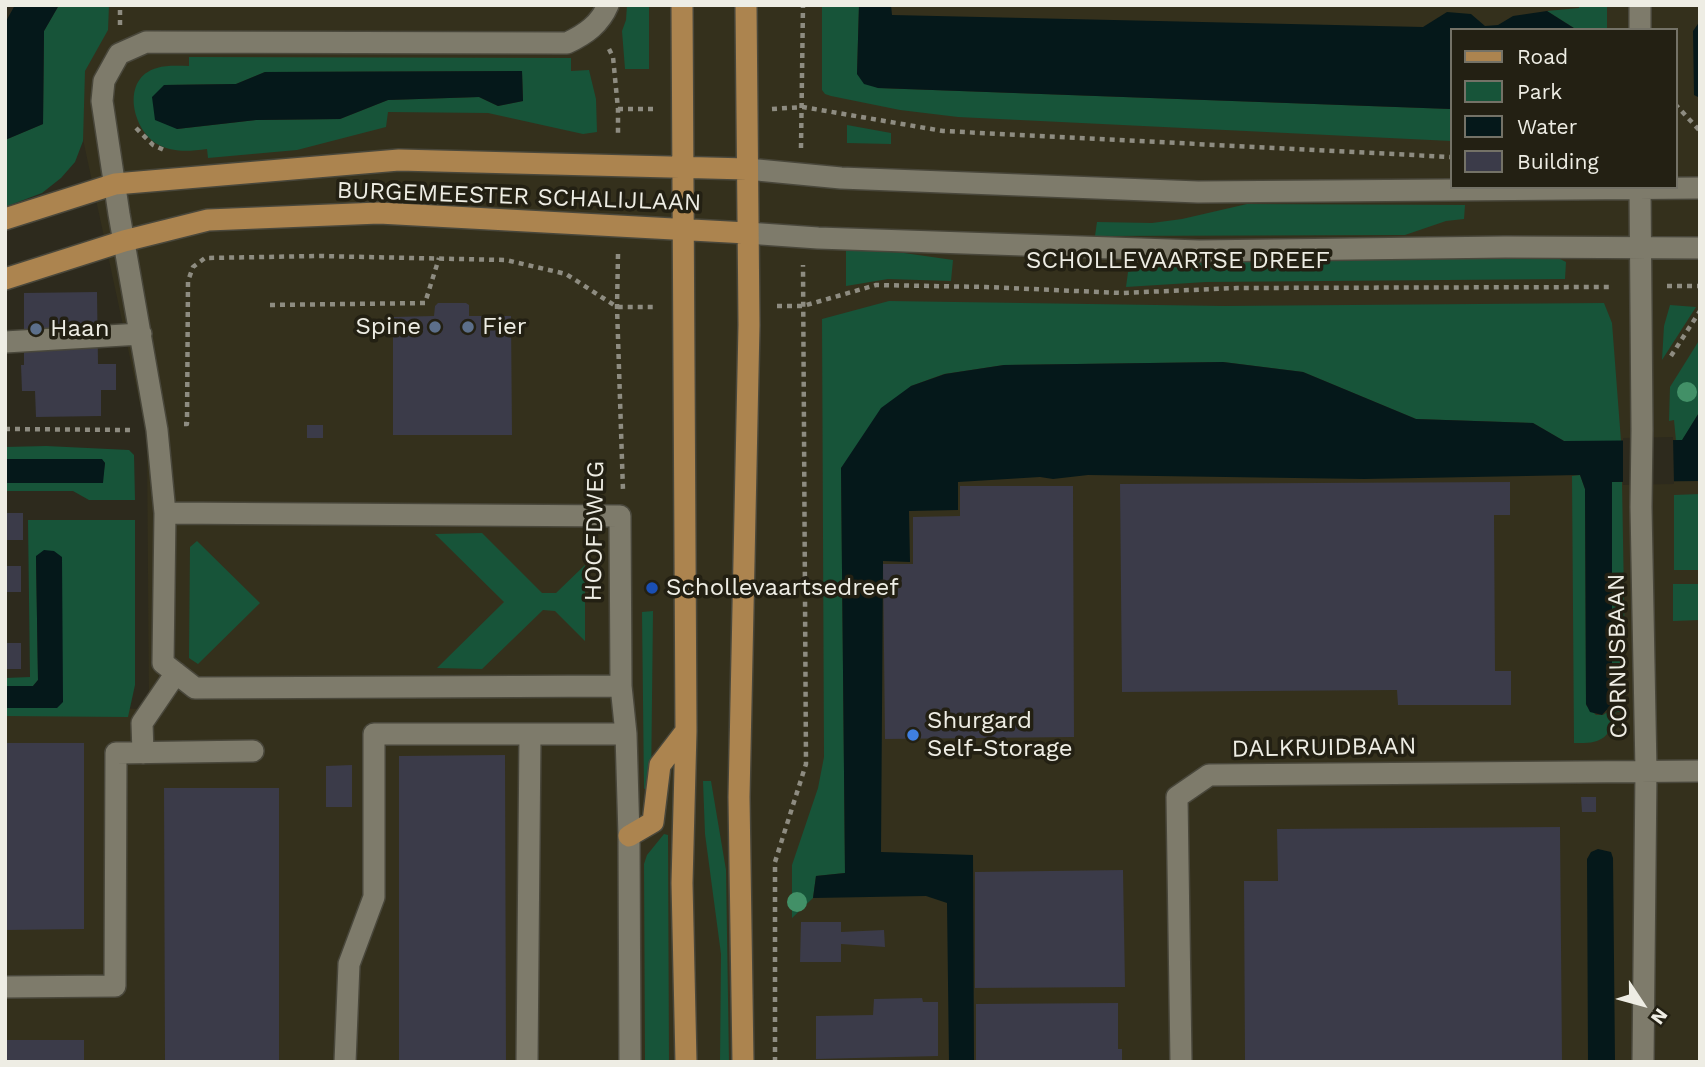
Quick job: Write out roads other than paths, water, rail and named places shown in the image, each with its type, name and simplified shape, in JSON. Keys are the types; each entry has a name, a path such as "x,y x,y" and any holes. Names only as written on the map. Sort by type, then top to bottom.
{"main road":[{"path":"682,5 686,731 682,883 686,1062"},
{"path":"743,1062 739,797 748,307 746,5"},
{"name":"BURGEMEESTER SCHALIJLAAN","path":"5,219 115,184 399,160 747,169"},
{"name":"BURGEMEESTER SCHALIJLAAN","path":"5,279 124,241 208,220 379,213 747,233"},
{"path":"629,836 653,822 660,765 686,731"}],"street":[{"path":"1640,5 1640,28"},
{"path":"604,14 584,35 567,43 146,42 119,54 104,81 102,101 157,430 164,513 163,663 195,688 621,686"},
{"path":"747,169 841,178 1198,192 1463,189"},
{"path":"1677,188 1700,188"},
{"name":"CORNUSBAAN","path":"1640,189 1641,507 1646,771 1643,1062"},
{"name":"SCHOLLEVAARTSE DREEF","path":"747,233 1199,251 1505,247 1700,248"},
{"path":"5,342 141,334"},
{"name":"HOOFDWEG","path":"164,513 621,516 621,686 626,734 629,836 630,1062"},
{"path":"143,752 142,723 176,673"},
{"path":"345,1062 349,964 374,897 374,734 626,734"},
{"path":"527,1062 530,734"},
{"path":"5,987 115,986 116,753 253,751"},
{"name":"DALKRUIDBAAN","path":"1181,1062 1177,797 1209,775 1700,771"}],"water":[{"path":"15,5 59,5 44,31 43,124 5,140 5,23"},
{"path":"859,5 891,5 892,15 1423,27 1447,12 1471,14 1485,26 1498,25 1513,16 1547,11 1574,28 1450,28 1450,109 878,88 864,84 857,74"},
{"path":"1700,21 1700,98 1694,95 1693,31"},
{"path":"522,71 523,101 498,106 479,97 388,100 340,119 256,120 177,129 155,120 152,97 164,85 236,84 265,72"},
{"path":"1223,362 1303,372 1416,419 1533,423 1564,441 1682,440 1700,411 1700,481 1612,482 1612,704 1602,715 1590,712 1586,704 1585,489 1580,475 1364,479 1088,475 1053,479 1040,477 958,482 958,510 909,511 910,562 883,561 881,852 973,855 974,1062 949,1062 947,903 926,896 813,898 816,876 845,873 841,468 881,408 911,386 945,374 1004,365"},
{"path":"5,459 102,459 105,463 103,483 5,483"},
{"path":"44,550 54,551 62,557 63,702 57,708 5,708 5,686 33,686 38,680 36,556"},
{"path":"1598,849 1611,852 1613,858 1615,1062 1588,1062 1587,859 1591,852"}],"place":[{"name":"Spine","path":"435,327"},
{"name":"Fier","path":"468,327"},
{"name":"Haan","path":"36,329"},
{"name":"Schollevaartsedreef","path":"652,588"},
{"name":"Shurgard Self-Storage","path":"913,735"}]}
